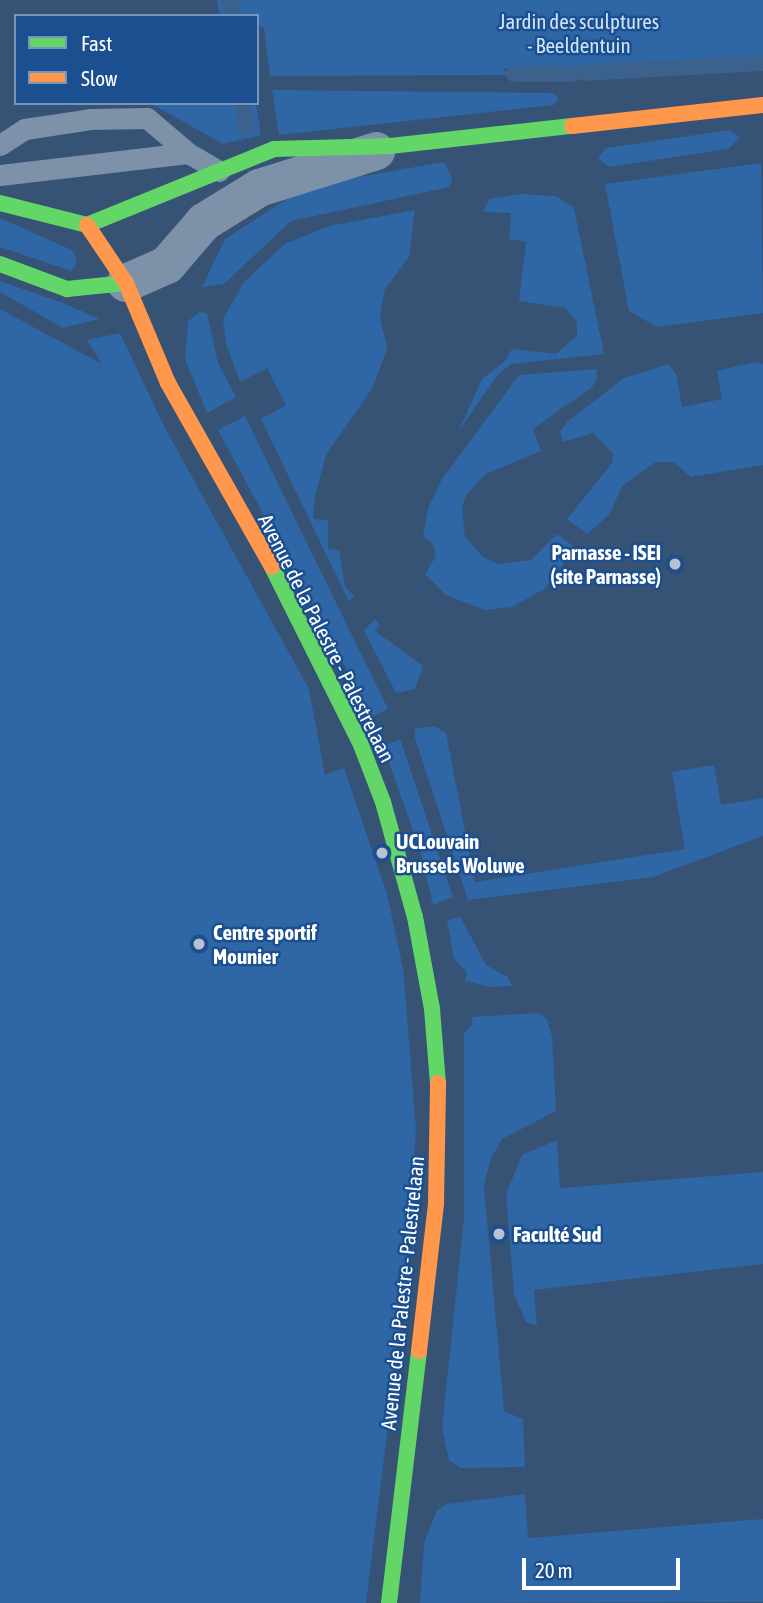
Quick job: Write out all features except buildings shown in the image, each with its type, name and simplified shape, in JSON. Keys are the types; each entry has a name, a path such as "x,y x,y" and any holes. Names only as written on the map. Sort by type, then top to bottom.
{"street":[{"path":"0,203 88,225 274,149 390,146 763,105"},
{"path":"0,264 67,289 126,283 167,265 204,222 259,188 390,146"},
{"name":"Avenue de la Palestre - Palestrelaan","path":"88,225 126,283 168,383 279,580 360,745 383,802 415,917 432,1009 439,1098 436,1203 389,1603"}],"lane":[{"path":"0,145 25,129 90,119 147,118 188,153 219,171"},
{"path":"0,175 188,153"}],"green space":[{"name":"Jardin des sculptures - Beeldentuin","path":"217,0 763,0 763,56 640,66 503,69 511,75 270,76 264,28 259,27 259,14 220,14"},
{"path":"272,90 553,93 559,98 554,105 279,135"},
{"path":"154,105 256,105 261,135 223,144"},
{"path":"730,130 740,138 728,149 609,167 598,158 606,148"},
{"path":"444,162 452,177 450,187 291,221 224,284 202,287 225,239 287,199 352,178"},
{"path":"761,163 763,313 657,327 629,311 605,184"},
{"path":"521,194 556,196 574,208 604,354 511,364 497,376 458,432 482,379 505,361 512,349 556,354 577,336 577,322 565,308 519,301 526,242 509,239 511,213 483,212 489,199"},
{"path":"415,210 409,257 385,289 380,316 387,349 373,387 326,455 315,496 313,519 328,520 328,549 339,550 345,586 354,596 349,602 261,419 286,405 267,368 240,382 226,344 223,319 244,282 285,244 329,226"},
{"path":"0,218 72,250 77,259 75,267 71,271 0,247"},
{"path":"0,281 100,319 63,328 0,292"},
{"name":"Centre sportif Mounier","path":"0,309 102,364 87,340 120,333 165,428 309,689 325,775 344,768 387,894 403,968 416,1129 405,1289 366,1603 0,1603"},
{"path":"199,312 207,313 218,363 236,397 207,413 185,359 188,321"},
{"path":"755,362 763,364 763,465 691,477 673,462 656,462 622,486 610,514 587,534 567,519 612,463 613,454 593,433 563,442 560,432 567,422 624,378 669,364 676,374 682,407 722,399 717,371"},
{"path":"596,369 598,378 592,387 533,429 541,451 486,474 467,494 462,507 465,537 483,557 498,564 531,560 557,534 576,548 544,589 512,607 485,610 446,595 425,574 436,556 433,544 423,536 429,506 442,479 519,375"},
{"path":"245,416 388,709 372,717 218,430"},
{"path":"375,619 380,626 375,630 379,634 423,666 415,689 396,693 364,630"},
{"path":"434,726 446,733 475,882 685,849 672,772 714,765 721,805 763,798 763,836 653,877 468,900 415,738 415,729"},
{"path":"400,739 453,897 433,905 420,850 383,746"},
{"path":"460,916 486,965 508,977 512,986 490,987 465,981 467,973 454,958 447,921"},
{"path":"539,1013 547,1020 552,1036 556,1111 502,1139 490,1160 484,1186 504,1411 523,1419 525,1467 460,1468 449,1460 442,1428 464,1218 464,1033 473,1024 471,1017"},
{"path":"557,1140 560,1188 763,1172 763,1264 534,1290 537,1325 526,1322 514,1294 506,1194 522,1155"},
{"path":"525,1494 528,1538 763,1519 763,1602 420,1603 424,1543 437,1510 447,1504"}],"waterway":[{"path":"230,0 232,14"},
{"path":"584,73 763,63"},
{"path":"514,74 572,74"},
{"path":"243,105 247,127"}],"traffic: fast":[{"path":"0,203 87,225 274,149 390,146 572,126"},
{"path":"0,264 67,289 126,283"},
{"path":"272,567 361,745 383,802 415,917 432,1009 438,1083"},
{"path":"389,1603 419,1351"}],"traffic: slow":[{"path":"572,126 763,105"},
{"path":"87,225 126,283 168,383 272,567"},
{"path":"419,1351 436,1203 438,1083"}],"place":[{"name":"Parnasse - ISEI (site Parnasse)","path":"675,564"},
{"name":"UCLouvain Brussels Woluwe","path":"382,853"},
{"name":"Centre sportif Mounier","path":"199,944"},
{"name":"Faculté Sud","path":"499,1234"}]}
